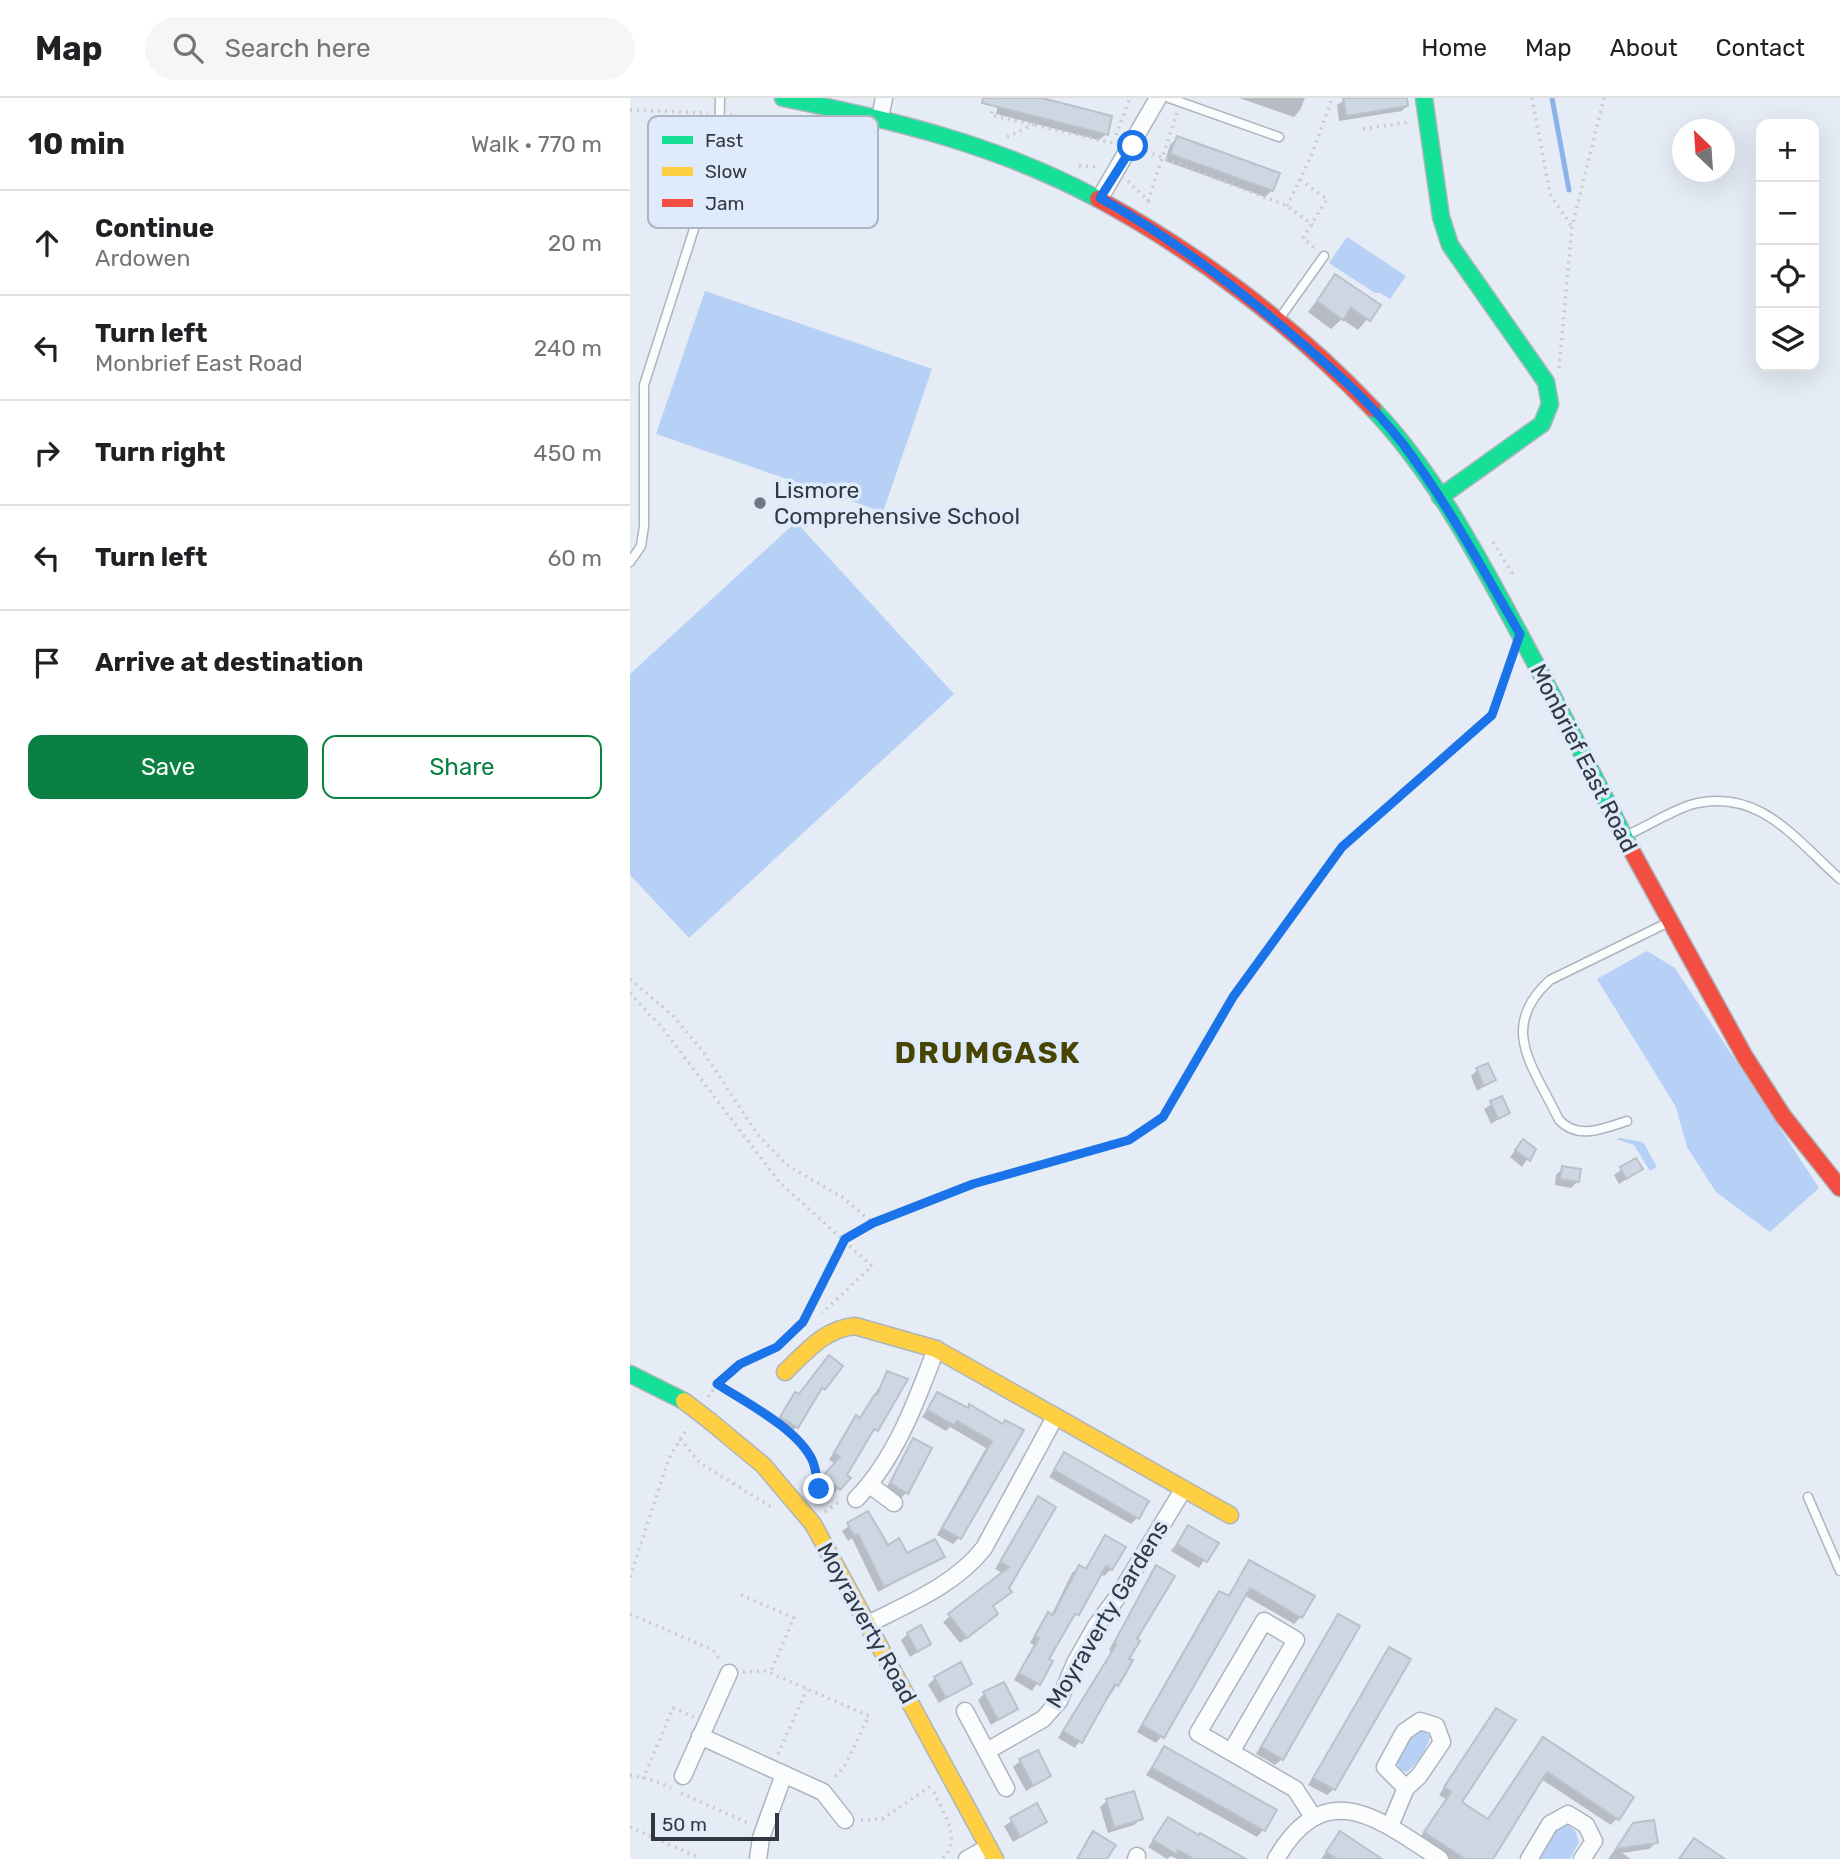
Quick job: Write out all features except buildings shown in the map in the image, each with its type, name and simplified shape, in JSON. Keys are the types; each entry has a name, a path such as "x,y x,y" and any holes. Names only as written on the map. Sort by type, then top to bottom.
{"street":[{"name":"Monbrief East Road","path":"783,98 875,116"},
{"path":"880,117 884,98"},
{"path":"1100,198 1133,146 1158,98"},
{"path":"1424,98 1441,217 1450,245 1546,382 1551,397 1550,412 1542,424 1440,497"},
{"name":"Monbrief East Road","path":"880,117 930,129 998,153 1100,198 1179,246 1277,322 1351,385 1402,443 1440,497 1520,634 1716,1010 1778,1109 1840,1188"},
{"path":"785,1372 831,1330 843,1325 936,1349 1230,1515"},
{"path":"856,1499 870,1485 915,1405 936,1349"},
{"name":"Moyraverty Road","path":"630,1374 684,1401 702,1415 769,1471 813,1524 991,1853"},
{"path":"868,1623 944,1584 968,1567 984,1548 1055,1417"},
{"path":"870,1485 894,1503"},
{"name":"Moyraverty Gardens","path":"987,1751 1043,1720 1059,1702 1075,1663 1096,1626 1119,1595 1183,1490"},
{"path":"1231,1752 1296,1640 1264,1622 1199,1733 1231,1752 1295,1789 1312,1815"},
{"path":"682,1776 729,1673"},
{"path":"965,1711 1006,1788"},
{"path":"703,1729 778,1771 823,1791 845,1820"},
{"path":"758,1859 778,1771"},
{"path":"1390,1826 1406,1788"},
{"path":"1276,1859 1287,1841 1312,1815 1354,1810 1390,1826 1440,1859"},
{"path":"1529,1859 1550,1824 1568,1814 1586,1825 1594,1841 1582,1859"},
{"path":"967,1859 991,1853"}],"lane":[{"path":"720,98 720,114"},
{"path":"1169,98 1279,137"},
{"path":"630,562 641,546 644,526 644,385 694,228"},
{"path":"1277,322 1324,256"},
{"path":"1625,837 1689,806 1720,801 1743,803 1763,811 1840,879"},
{"path":"1627,1121 1584,1132 1567,1129 1559,1120 1524,1046 1520,1026 1535,994 1550,980 1670,922"},
{"path":"1808,1497 1840,1571"}],"path":[{"path":"996,98 992,116 1133,146 1287,205 1313,225"},
{"path":"1108,151 1115,141 1121,117 1130,98"},
{"path":"1287,205 1300,180 1332,98"},
{"path":"1532,98 1550,194 1572,227"},
{"path":"1551,397 1563,355 1572,227 1604,98"},
{"path":"1148,201 1181,102"},
{"path":"630,110 734,116"},
{"path":"1363,129 1427,120"},
{"path":"998,153 1006,137 1034,124"},
{"path":"1097,166 1102,159"},
{"path":"1300,180 1327,198 1303,238 1324,256"},
{"path":"777,1347 803,1322 845,1239 873,1223 973,1184 1129,1140 1163,1117 1233,997 1342,847 1492,715 1520,634"},
{"path":"630,979 673,1016 702,1050 758,1135 787,1165 842,1196 873,1223"},
{"path":"630,993 663,1029 780,1183 872,1266 815,1321"},
{"path":"630,1577 669,1458 680,1439 702,1415 717,1384 740,1364 793,1342"},
{"path":"717,1384 776,1422 805,1448 813,1462 821,1509"},
{"path":"680,1439 700,1463 783,1515"},
{"path":"741,1595 794,1618 770,1673"},
{"path":"630,1614 713,1650 729,1673 770,1673 869,1716 845,1765 823,1791"},
{"path":"778,1771 807,1689"},
{"path":"643,1779 673,1708 703,1729"},
{"path":"630,1775 653,1780 763,1830"},
{"path":"928,1778 954,1837 950,1850 942,1859"},
{"path":"845,1820 882,1819 932,1786"},
{"path":"630,1828 696,1857"}],"shaded area":[{"path":"1347,237 1406,276 1390,299 1375,293 1329,263"},
{"path":"705,291 932,369 883,512 656,434"},
{"path":"796,522 954,694 689,938 630,875 630,674"},
{"path":"1647,951 1675,968 1819,1188 1770,1232 1716,1192 1687,1147 1676,1107 1597,979"},
{"path":"1616,1139 1643,1142 1657,1167 1650,1171 1634,1145"},
{"path":"1418,1729 1426,1730 1430,1737 1427,1746 1411,1769 1407,1772 1400,1770 1397,1762 1412,1734"},
{"path":"1568,1825 1576,1832 1579,1842 1570,1859 1536,1859 1556,1827"}],"waterway":[{"path":"1552,98 1569,190"}],"traffic: fast":[{"path":"783,98 869,116"},
{"path":"1424,98 1441,217 1450,245 1546,382 1550,404 1542,424 1440,497"},
{"path":"878,118 983,149 1060,180 1098,199"},
{"path":"1373,409 1413,457 1465,536 1586,760 1629,846"},
{"path":"630,1374 684,1401"}],"traffic: slow":[{"path":"785,1372 808,1349 825,1337 855,1326 936,1349 1230,1515"},
{"path":"684,1401 710,1421"},
{"path":"710,1421 763,1465 813,1524 995,1859"}],"traffic: jam":[{"path":"1098,199 1172,243 1243,293 1311,349 1373,409"},
{"path":"1629,846 1745,1057 1783,1116 1840,1188"}],"place":[{"name":"Lismore Comprehensive School","path":"760,503"}],"district":[{"name":"DRUMGASK","path":"988,1053"}],"route":[{"path":"819,1489 813,1462 805,1448 776,1422 717,1384 740,1364 777,1347 803,1322 845,1239 873,1223 973,1184 1129,1140 1163,1117 1233,997 1342,847 1450,755 1492,715 1520,634 1446,505 1402,443 1351,385 1259,306 1179,246 1100,198 1133,146"}]}
